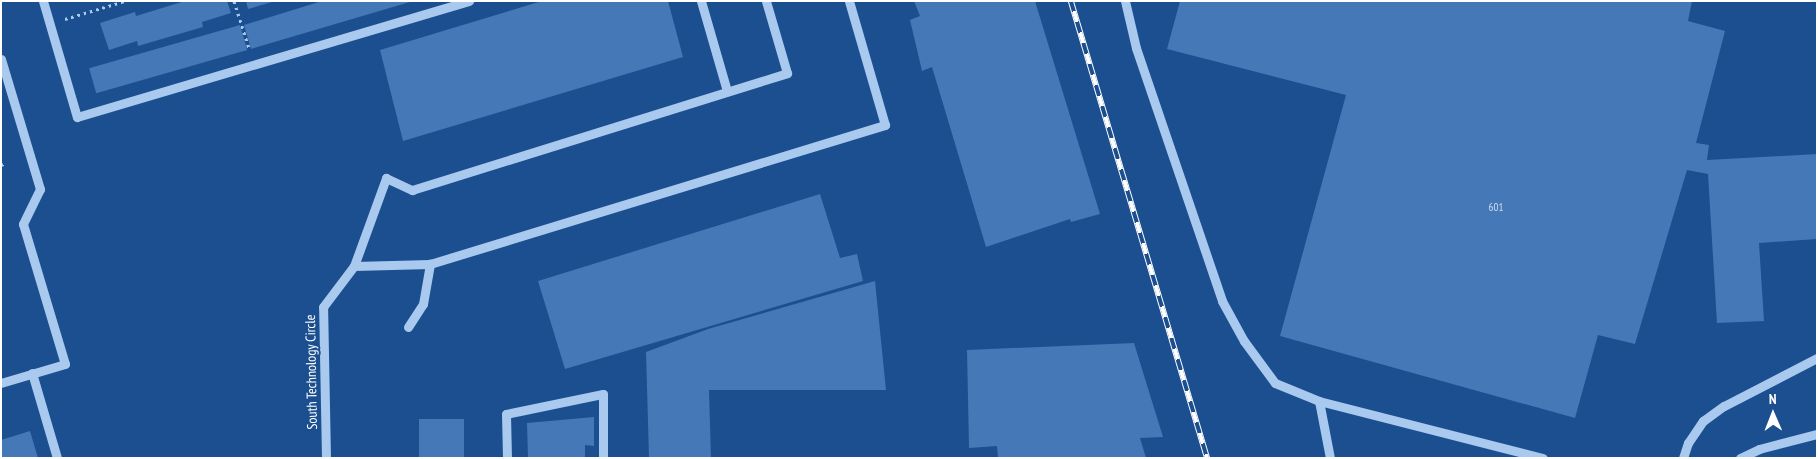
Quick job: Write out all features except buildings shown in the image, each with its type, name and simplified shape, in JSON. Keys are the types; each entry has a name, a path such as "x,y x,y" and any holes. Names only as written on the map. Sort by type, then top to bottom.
{"street":[{"path":"44,1 78,118 469,1"},
{"path":"701,1 727,91 787,73 766,1"},
{"path":"354,266 430,264 885,126 848,1"},
{"path":"1125,1 1136,48 1222,301 1244,341 1275,383 1319,402 1543,458"},
{"path":"1,59 40,189 23,224 65,364 1,383"},
{"name":"South Technology Circle","path":"326,458 324,307 354,266 386,178 412,190 727,91"},
{"path":"408,326 423,304 430,264"},
{"path":"1683,458 1688,443 1703,421 1724,406 1817,358"},
{"path":"32,373 57,458"},
{"path":"507,458 506,414 603,394 603,458"},
{"path":"1319,402 1330,458"},
{"path":"1740,458 1759,449 1817,434"}],"path":[{"path":"50,23 125,1"},
{"path":"234,1 254,65"},
{"path":"1,165 7,163"}],"railway":[{"path":"1071,1 1207,458"}]}
